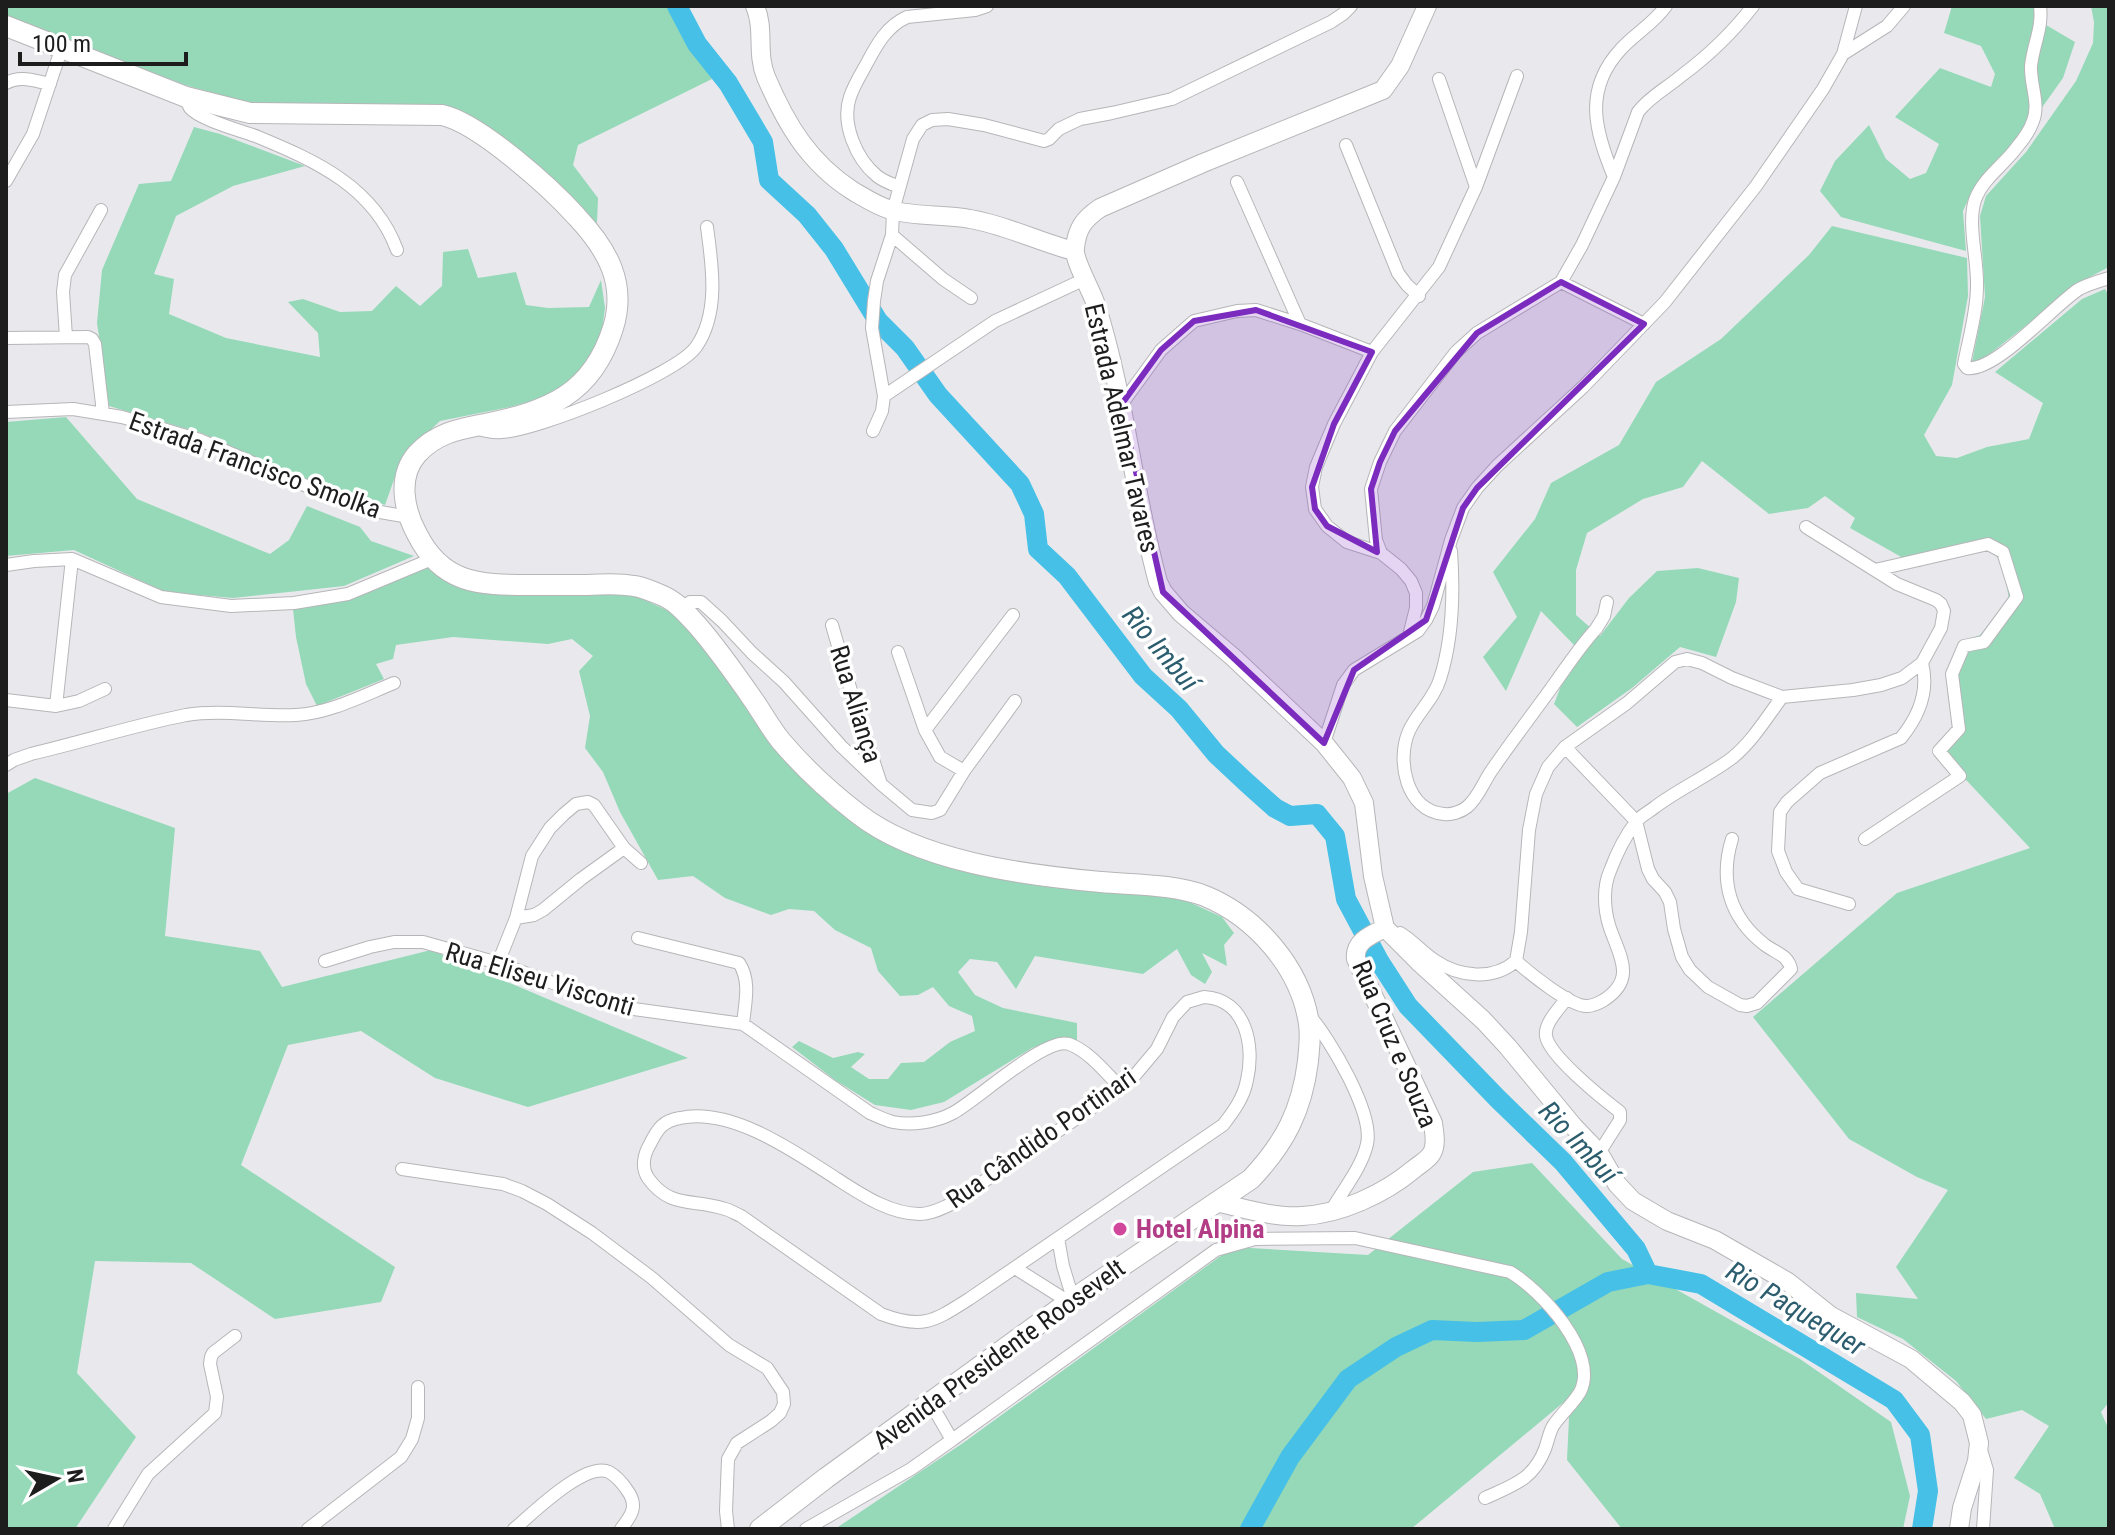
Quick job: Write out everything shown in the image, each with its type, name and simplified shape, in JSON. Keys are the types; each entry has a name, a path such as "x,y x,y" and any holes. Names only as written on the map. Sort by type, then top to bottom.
{"main road":[{"path":"6,26 186,97 250,113 442,115 455,118 485,137 550,191 597,239 610,258 618,290 617,317 607,349 574,390 554,404 523,416 446,432 430,442 413,458 408,470 404,485 409,517"},
{"name":"Avenida Presidente Roosevelt","path":"409,517 432,559 457,578 487,585 635,586 668,598 683,609 713,643 780,739 829,790 860,816 898,837 935,852 979,864 1040,876 1172,888 1203,895 1230,909 1271,945 1291,970 1307,1013 1310,1036 1305,1087 1294,1118 1272,1156 1251,1179 1071,1300 760,1529"}],"street":[{"path":"755,6 759,15 760,56 765,75 793,132 808,153 842,184 893,211 971,219 1074,251 1080,226 1100,208 1383,90 1400,66 1427,6"},
{"path":"899,187 880,178 865,165 856,148 848,117 850,96 883,35 897,22 907,17 987,6"},
{"path":"1614,177 1597,129 1596,93 1607,68 1621,49 1666,6"},
{"path":"1381,553 1376,540 1371,489 1395,431 1456,352 1477,333 1561,282 1614,177 1638,112 1721,42 1753,6"},
{"path":"1324,743 1343,685 1354,670 1418,631 1433,606 1451,540 1463,508 1477,488 1665,302 1797,129 1843,54 1856,6"},
{"path":"1843,54 1887,26 1904,6"},
{"path":"2040,6 2042,20 2031,67 2034,121 2017,148 1990,177 1975,200 1977,286 1964,364 1974,369 1984,365 2031,332 2079,290 2109,278"},
{"path":"873,431 882,411 884,396 872,328 877,281 892,235 893,211 899,187 913,139 922,125 932,120 948,119 1044,141 1080,119 1172,99 1201,87 1299,39 1346,9"},
{"path":"6,181 33,134 62,47"},
{"path":"1409,636 1416,608 1416,593 1411,581 1381,553 1347,542 1327,526 1315,509 1312,487 1316,467 1334,424 1372,352 1439,267 1476,187 1517,76"},
{"path":"6,83 23,78 50,84"},
{"path":"1439,79 1476,187"},
{"path":"186,97 190,108 204,117 259,137 323,167 355,188 383,222 397,250"},
{"path":"1346,145 1398,273 1419,296"},
{"path":"1237,182 1300,324"},
{"path":"66,337 65,275 101,210"},
{"path":"467,428 501,432 532,425 610,397 684,359 697,346 712,299 707,227"},
{"path":"892,235 943,279 971,298"},
{"name":"Estrada Adelmar Tavares","path":"1074,251 1095,302 1113,365 1153,565 1163,592 1181,613 1324,743 1352,778 1364,803 1373,876 1374,934"},
{"path":"884,396 995,321 1085,279"},
{"path":"1561,282 1644,324"},
{"path":"1121,405 1161,350 1194,321 1237,311 1256,310 1372,352"},
{"path":"6,338 92,339 103,413"},
{"name":"Estrada Francisco Smolka","path":"6,412 73,409 103,413 200,440 339,500 409,517"},
{"path":"1374,934 1394,929 1437,962 1462,973 1481,976 1502,970 1516,961 1529,830 1536,794 1548,767 1565,747 1627,703 1675,662 1687,659 1702,663 1782,697 1881,685 1902,678 1922,663 1941,628 1944,611 1941,604 1897,584 1806,527"},
{"path":"1451,540 1452,608 1440,680 1410,729 1405,743 1410,792 1419,804 1431,811 1455,813 1464,810 1474,799 1491,771 1596,629 1604,616 1607,602"},
{"path":"1865,839 1960,776 1939,751 1959,729 1952,674 1964,646 1984,642 2017,597 2003,552 1988,544 1875,570"},
{"path":"56,706 72,559"},
{"path":"6,565 72,559 161,597 231,606 294,603 348,594 432,559"},
{"path":"683,609 690,602 701,602 784,682 841,746 912,810 932,813 940,810 1015,701"},
{"path":"925,730 1013,615"},
{"name":"Rua Aliança","path":"832,625 881,784"},
{"path":"898,652 925,730 940,757 964,771"},
{"path":"1849,904 1798,889 1786,872 1778,851 1780,812 1820,773 1901,738 1910,727 1925,691 1922,663"},
{"path":"6,765 31,754 186,715 225,711 294,715 334,708 394,683"},
{"path":"6,700 56,706 79,701 105,689"},
{"path":"1516,961 1580,1005 1596,1004 1612,993 1623,980 1624,969 1609,924 1605,891 1608,874 1636,821 1733,757 1782,697"},
{"path":"1565,747 1636,821 1648,869 1670,902 1682,957 1690,970 1708,987 1747,1006 1757,1003 1791,969 1785,957 1765,945 1744,926 1735,910 1727,890 1728,853 1732,839"},
{"path":"498,963 516,918 532,856 550,828 576,804 582,801 594,805 624,848 641,863"},
{"path":"516,918 543,910 624,848"},
{"path":"1374,934 1419,962 1483,1020 1599,1153 1623,1191 1648,1211 1715,1240 1788,1282 1831,1316 1911,1359 1962,1402 1972,1415 1987,1470 1983,1529"},
{"name":"Rua Cruz e Souza","path":"1216,1202 1281,1215 1301,1216 1331,1211 1398,1182 1430,1156 1434,1149 1433,1123 1359,969 1355,953 1374,934"},
{"path":"638,938 739,963 745,972 746,987 743,1024"},
{"name":"Rua Eliseu Visconti","path":"325,961 394,942 423,942 498,963 619,1007 743,1024 870,1113 891,1122 933,1120 954,1112 1043,1049 1060,1043 1081,1050 1121,1088"},
{"name":"Rua Cândido Portinari","path":"1204,997 1216,998 1231,1005 1242,1020 1248,1044 1247,1080 1238,1105 1223,1125 1058,1238 944,1315 922,1323 904,1323 881,1314 859,1300 741,1216 722,1208 668,1197 655,1187 644,1172 645,1153 659,1126 669,1120 688,1116 731,1122 757,1132 809,1161 864,1197 901,1212 923,1214 949,1205 1121,1088 1157,1049 1173,1017 1187,1002 1204,997"},
{"path":"1567,998 1547,1027 1549,1044 1573,1074 1621,1115 1599,1153"},
{"path":"1307,1013 1330,1044 1368,1125 1367,1146 1361,1160 1331,1211"},
{"path":"402,1169 503,1184 547,1204 652,1278 729,1345 767,1368 783,1392 784,1404 771,1421 737,1443 728,1459 728,1529"},
{"path":"1058,1238 1071,1300"},
{"path":"806,1529 911,1469 1216,1250 1255,1239 1355,1238 1377,1242 1510,1272 1544,1300 1568,1331 1582,1356 1584,1375 1580,1391 1551,1429 1535,1470 1523,1481 1485,1498"},
{"path":"1015,1268 1071,1300"},
{"path":"114,1529 148,1474 215,1413 217,1397 211,1357 235,1336"},
{"path":"308,1529 401,1457 412,1439 418,1418 418,1387"},
{"path":"930,1402 952,1440"},
{"path":"1959,1529 1979,1443"},
{"path":"514,1529 564,1488 585,1475 599,1471 609,1472 631,1494 632,1515 621,1529"},
{"path":"830,1515 836,1529"}],"highlighted area":[{"path":"1561,282 1644,324 1477,488 1463,508 1426,620 1354,670 1324,743 1163,592 1121,405 1161,350 1194,321 1256,310 1372,352 1334,424 1312,487 1315,509 1327,526 1377,552 1371,489 1380,462 1395,431 1477,333"}],"green space":[{"path":"6,6 668,6 712,79 578,145 573,165 598,198 597,223 462,111 259,106 185,85 6,17"},
{"path":"1952,6 2037,6 2041,22 2075,42 2063,78 2018,141 1972,191 1963,211 1966,251 1841,217 1820,191 1835,161 1869,125 1886,159 1910,179 1926,173 1939,144 1895,117 1940,68 1991,87 1995,74 1981,46 1944,33"},
{"path":"2091,6 2109,6 2109,267 2084,280 1982,360 1972,362 1985,297 1980,216 1986,196 2026,152 2076,81 2093,43"},
{"path":"194,127 305,166 233,186 176,216 154,274 174,279 169,314 226,338 320,357 318,333 288,302 303,299 340,312 372,311 396,286 420,306 442,286 443,252 468,249 478,278 516,272 526,305 589,307 601,280 605,308 600,346 576,376 552,395 440,421 402,457 385,505 304,480 204,434 109,406 97,323 102,270 139,184 171,181"},
{"path":"1832,226 1967,258 1968,296 1952,385 1924,435 1936,456 1957,458 1987,447 2029,439 2043,403 1995,372 2082,299 2105,289 2109,296 2109,1402 2101,1412 2109,1430 2109,1529 2055,1529 2040,1494 2014,1478 2049,1426 2022,1410 1986,1419 1956,1381 1903,1339 1857,1317 1856,1293 1918,1299 1896,1267 1948,1190 1917,1177 1849,1139 1753,1017 1897,893 2030,848 1939,751 1956,731 1947,673 1959,642 1980,635 2009,599 2004,571 1995,553 1975,549 1919,567 1850,528 1855,518 1825,496 1808,508 1769,514 1702,461 1683,487 1643,499 1587,533 1576,570 1576,615 1600,636 1629,598 1657,571 1698,568 1739,578 1736,602 1716,657 1680,647 1632,688 1577,727 1554,704 1576,647 1541,611 1506,691 1483,657 1517,617 1493,572 1535,519 1551,483 1619,445 1656,382 1721,339 1809,255"},
{"path":"66,417 137,499 270,554 289,540 307,506 360,527 371,541 414,556 344,586 233,598 165,592 74,550 6,556 6,422"},
{"path":"431,565 458,585 627,592 671,612 710,654 771,746 832,807 881,839 962,867 1041,886 1156,894 1187,901 1222,917 1234,933 1224,945 1227,966 1202,953 1212,972 1205,984 1191,975 1177,949 1143,974 1035,956 1016,989 997,962 970,959 958,972 975,995 1003,1008 1077,1023 1077,1041 1063,1037 1032,1048 944,1102 911,1110 875,1105 835,1080 792,1047 799,1041 833,1058 858,1052 865,1054 851,1067 869,1079 888,1079 901,1063 924,1062 950,1042 975,1031 972,1016 949,1006 933,987 918,995 900,996 878,971 871,948 835,930 814,911 789,909 771,915 725,898 693,876 658,880 620,812 603,772 585,748 590,716 579,671 593,656 572,639 548,644 453,637 396,645 393,659 376,664 384,679 317,706 306,684 293,609 354,598"},
{"path":"35,778 175,828 165,936 260,951 282,987 431,950 688,1058 528,1107 435,1078 361,1031 288,1045 241,1165 395,1267 381,1302 275,1319 191,1263 95,1261 77,1373 136,1437 75,1529 6,1529 6,794"},
{"path":"1532,1163 1622,1259 1800,1359 1891,1422 1910,1496 1903,1529 1622,1529 1567,1460 1570,1397 1411,1529 835,1529 963,1443 1233,1247 1368,1255 1473,1172"}],"waterway":[{"name":"Rio Imbuí","path":"677,6 697,44 728,83 763,142 769,180 807,215 834,249 878,321 905,348 938,395 1020,484 1034,514 1038,549 1067,576 1143,676 1179,709 1216,754 1275,808 1290,816 1317,814 1335,836 1346,899 1379,961 1408,1006 1563,1162 1636,1249 1648,1274"},
{"name":"Rio Paquequer","path":"1250,1529 1290,1457 1348,1379 1396,1347 1432,1330 1524,1330 1608,1282 1648,1274 1701,1284 1894,1400 1920,1435 1928,1491 1922,1529"}],"place":[{"name":"Hotel Alpina","path":"1120,1229"}]}
